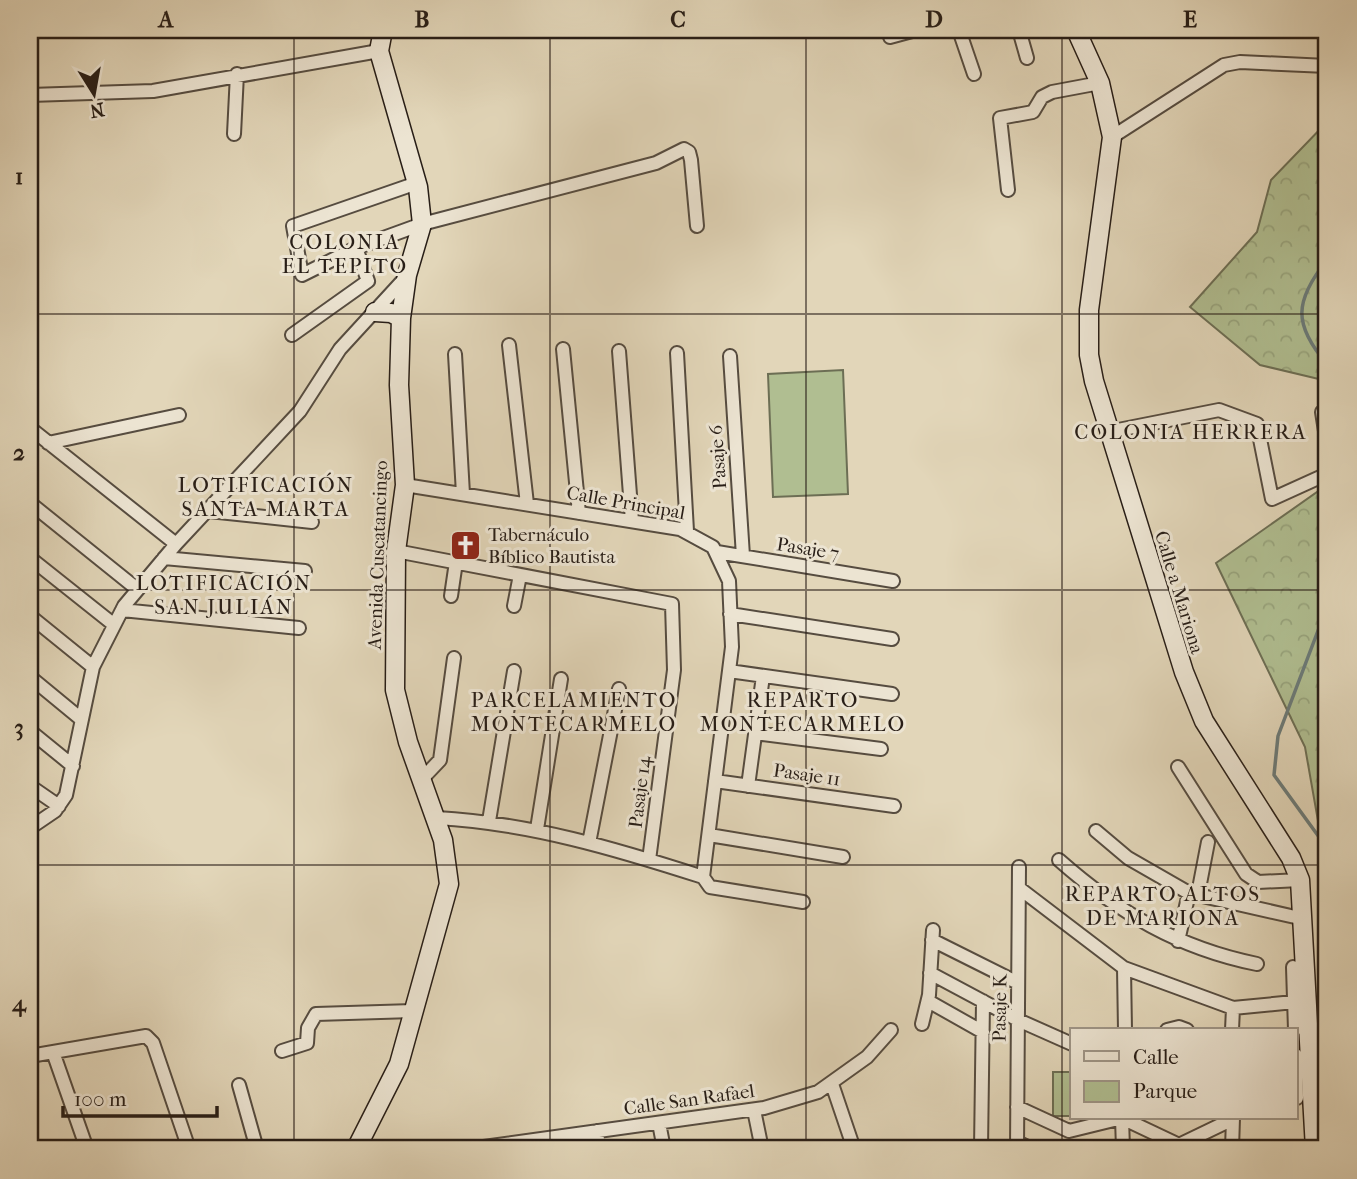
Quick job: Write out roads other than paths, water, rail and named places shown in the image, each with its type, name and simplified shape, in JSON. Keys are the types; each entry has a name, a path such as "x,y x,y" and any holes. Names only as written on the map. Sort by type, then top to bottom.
{"street":[{"name":"Avenida Cuscatancingo","path":"356,1149 398,1064 449,884 448,860 421,780 396,690 396,551 405,485 399,385 401,318 407,275 422,224 416,183 379,51 383,30"},
{"path":"890,37 915,30"},
{"path":"959,30 974,74"},
{"path":"1019,30 1027,58"},
{"name":"Calle a Mariona","path":"1076,30 1100,83 1112,137 1088,337 1094,381 1196,704 1291,858 1300,880 1304,919 1302,1097 1315,1149"},
{"path":"30,95 153,91 237,74 379,51"},
{"path":"1112,137 1224,65 1240,62 1327,66"},
{"path":"234,134 237,74"},
{"path":"1008,190 1000,118 1033,112 1042,97 1052,92 1100,83"},
{"path":"416,183 293,226 302,275 356,248 422,224 656,163 684,149 689,152 691,160 697,226"},
{"path":"292,335 368,281 356,248"},
{"path":"30,828 44,821 66,795 93,667 122,610 176,544 300,411 340,349 407,275"},
{"path":"375,312 391,313 401,318"},
{"path":"509,345 527,505"},
{"path":"563,349 579,513"},
{"path":"619,351 632,521"},
{"path":"677,353 687,531"},
{"path":"455,354 463,494"},
{"name":"Pasaje 6","path":"730,356 743,556"},
{"path":"1108,432 1212,411 1225,411 1257,424 1272,499 1327,474"},
{"path":"1322,412 1327,444"},
{"path":"48,443 179,415"},
{"path":"30,428 176,544"},
{"name":"Calle Principal","path":"405,485 687,531 707,542 717,552"},
{"path":"30,503 137,589"},
{"path":"209,511 312,522"},
{"path":"396,551 520,575 514,606"},
{"path":"717,552 729,581 732,647 704,877 710,887 803,902"},
{"name":"Pasaje 7","path":"717,552 893,581"},
{"path":"30,558 113,624"},
{"path":"164,558 305,572"},
{"path":"451,596 456,562"},
{"name":"Pasaje 14","path":"520,575 672,604 674,670 649,860"},
{"path":"122,610 299,628"},
{"path":"730,614 892,639"},
{"path":"30,616 93,667"},
{"path":"421,780 440,760 454,658"},
{"path":"489,821 514,671"},
{"path":"729,671 892,694"},
{"path":"748,786 763,676"},
{"path":"30,677 82,719"},
{"path":"537,830 561,680"},
{"path":"589,843 619,689"},
{"path":"30,731 73,766"},
{"path":"755,733 881,749"},
{"path":"1178,767 1247,874 1258,882 1300,880"},
{"name":"Pasaje 11","path":"715,781 894,806"},
{"path":"30,786 59,806"},
{"path":"436,818 489,821 537,830 704,877"},
{"path":"1096,831 1128,858 1193,893 1304,919"},
{"path":"709,835 843,857"},
{"path":"1178,941 1208,842"},
{"path":"1059,860 1107,901 1178,941 1211,954 1257,964"},
{"name":"Pasaje K","path":"1017,1146 1019,867"},
{"path":"1019,888 1124,968 1180,991 1233,1008 1294,1002"},
{"path":"922,1024 928,1001 933,935 1018,983"},
{"path":"1293,967 1295,1028"},
{"path":"1124,968 1125,1028"},
{"path":"930,972 1018,1020 1070,1043"},
{"path":"928,1001 983,1032"},
{"path":"981,1149 983,1001"},
{"path":"1232,1028 1233,1008"},
{"path":"282,1051 307,1043 308,1028 316,1014 414,1011"},
{"name":"Calle San Rafael","path":"469,1149 506,1147 597,1131 754,1110 818,1092 832,1084 867,1057 891,1031"},
{"path":"30,1056 146,1036 153,1043 188,1149"},
{"path":"53,1052 87,1149"},
{"path":"1298,1069 1302,1097"},
{"path":"832,1084 854,1149"},
{"path":"239,1085 257,1149"},
{"path":"1017,1107 1069,1131 1114,1120"},
{"path":"754,1110 762,1149"},
{"path":"1122,1120 1123,1149"},
{"path":"1126,1120 1179,1145 1229,1120"},
{"path":"1232,1149 1233,1120"},
{"path":"659,1123 664,1149"},
{"path":"597,1131 599,1149"},
{"path":"1017,1146 1032,1149"}],"waterway":[{"path":"1327,260 1308,288 1302,313 1308,337 1327,364"},
{"path":"1327,607 1278,736 1274,775 1327,848"}],"place":[{"name":"Tabernáculo Bíblico Bautista","path":"465,545"}],"district":[{"name":"COLONIA EL TEPITO","path":"345,254"},
{"name":"COLONIA HERRERA","path":"1191,432"},
{"name":"LOTIFICACIÓN SANTA MARTA","path":"266,497"},
{"name":"LOTIFICACIÓN SAN JULIÁN","path":"224,595"},
{"name":"PARCELAMIENTO MONTECARMELO","path":"574,712"},
{"name":"REPARTO MONTECARMELO","path":"803,712"},
{"name":"REPARTO ALTOS DE MARIONA","path":"1163,906"}]}
